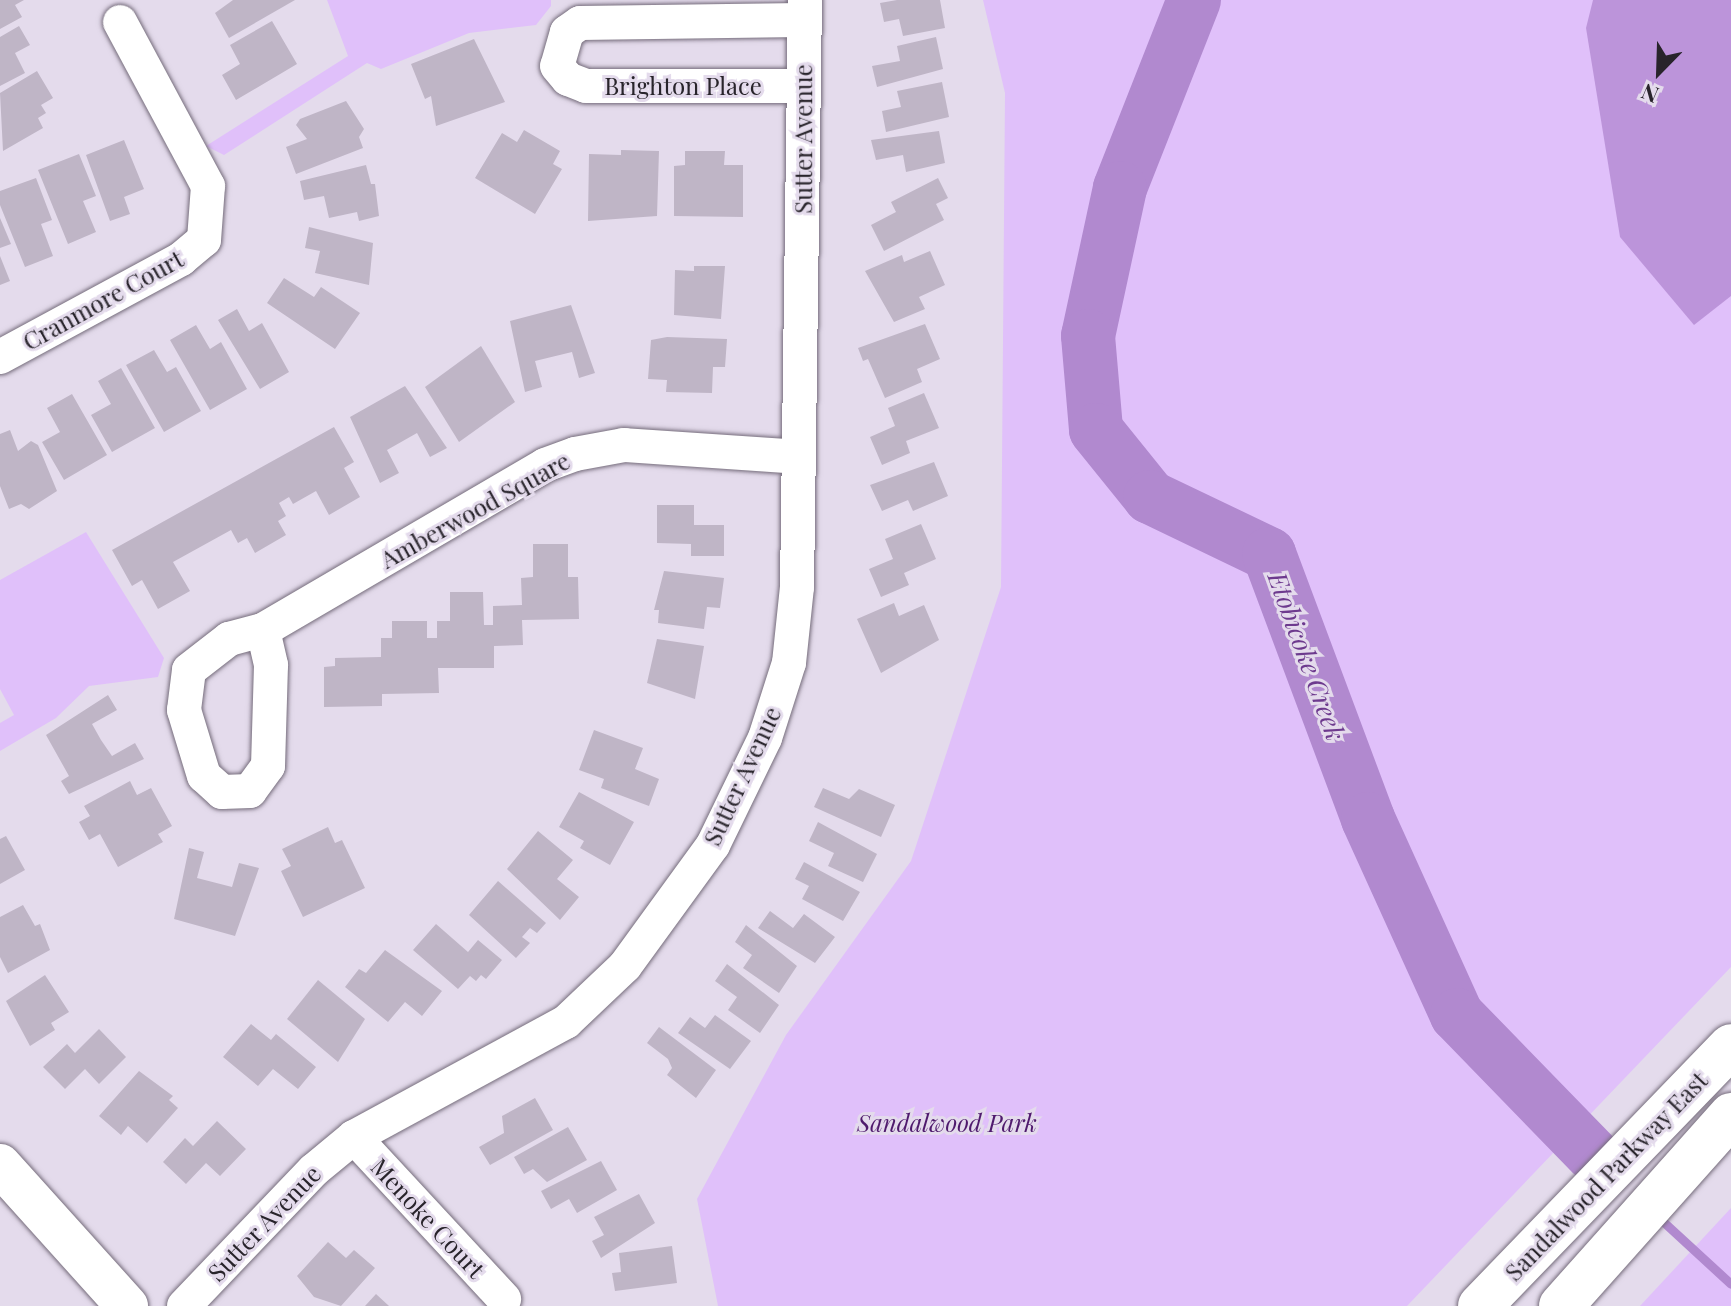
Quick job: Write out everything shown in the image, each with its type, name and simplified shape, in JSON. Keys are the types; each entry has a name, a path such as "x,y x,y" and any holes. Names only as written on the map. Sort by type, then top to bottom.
{"main road":[{"name":"Sandalwood Parkway East","path":"1480,1306 1731,1046"},
{"name":"Sandalwood Parkway East","path":"1561,1306 1731,1115"}],"street":[{"name":"Brighton Place","path":"803,10 580,23 567,32 557,66 568,79 586,86 803,86"},
{"name":"Sutter Avenue","path":"184,1306 314,1170 354,1137 566,1022 625,966 713,845 765,738 789,663 797,587 803,10"},
{"name":"Cranmore Court","path":"0,357 181,259 204,240 208,186 120,22"},
{"name":"Amberwood Square","path":"263,630 545,465 575,454 624,445 799,457"},
{"name":"Menoke Court","path":"354,1137 504,1299"},
{"path":"0,1165 127,1306"}],"green space":[{"path":"327,0 551,0 551,6 536,25 469,33 381,69 367,63 224,155 206,146 348,56"},
{"name":"Sandalwood Park","path":"983,0 1731,0 1731,967 1407,1306 718,1306 697,1199 786,1035 911,861 1001,587 1005,93"},
{"path":"86,532 164,658 158,677 89,686 56,718 0,751 0,723 14,715 0,689 0,580"},
{"path":"1731,1208 1731,1306 1640,1306"}],"shaded area":[{"path":"1593,0 1731,0 1731,296 1694,325 1620,237 1586,28"}],"building":[{"path":"0,0 24,0 15,5 22,17 0,29"},
{"path":"233,0 295,0 229,38 215,13"},
{"path":"940,0 945,28 903,36 899,19 884,22 880,3"},
{"path":"272,21 297,64 236,100 222,75 240,64 230,45"},
{"path":"19,26 30,45 15,53 25,73 0,86 0,37"},
{"path":"936,37 943,69 877,87 872,66 900,61 897,46"},
{"path":"474,39 505,102 436,126 431,96 425,99 411,64"},
{"path":"37,71 53,98 41,105 46,113 38,118 43,128 3,151 0,93"},
{"path":"942,82 949,117 886,132 882,111 901,107 897,91"},
{"path":"346,101 364,129 359,137 363,148 296,174 286,147 307,139 296,125 300,119"},
{"path":"524,130 560,151 553,164 562,169 535,214 475,178 502,133 517,142"},
{"path":"939,131 945,163 906,172 903,155 876,160 871,140"},
{"path":"124,140 144,189 124,197 130,214 110,221 86,155"},
{"path":"621,150 659,151 657,216 588,221 589,154 621,155"},
{"path":"685,151 725,151 724,165 743,165 743,217 674,216 674,166 685,165"},
{"path":"79,154 96,196 83,201 96,232 68,244 38,170"},
{"path":"366,165 371,184 375,184 379,216 359,221 357,212 329,218 324,196 304,200 300,181"},
{"path":"36,178 52,220 41,224 53,256 25,267 0,205 0,191"},
{"path":"938,178 948,198 936,204 944,220 884,251 871,225 896,212 891,202"},
{"path":"0,218 11,244 0,248"},
{"path":"309,227 373,243 369,285 315,273 320,251 305,248"},
{"path":"930,251 945,285 919,297 925,309 894,322 865,271 902,255 904,262"},
{"path":"0,256 10,281 0,285"},
{"path":"694,266 725,266 721,319 674,315 675,270 694,271"},
{"path":"284,278 314,297 321,287 360,313 335,349 267,303"},
{"path":"571,305 595,373 579,378 572,352 535,361 542,387 525,392 510,321"},
{"path":"237,309 249,331 262,323 289,372 260,389 218,320"},
{"path":"925,324 940,359 917,369 922,382 885,398 868,359 863,361 858,348"},
{"path":"196,325 210,349 221,342 247,389 210,410 170,340"},
{"path":"667,337 727,339 725,367 713,367 712,393 666,392 667,380 648,379 651,340"},
{"path":"481,346 515,402 459,442 425,387"},
{"path":"154,350 167,372 176,367 201,411 164,432 126,365"},
{"path":"121,368 155,428 112,452 91,415 111,404 98,381"},
{"path":"405,386 447,448 430,457 417,433 387,450 399,473 380,483 350,417"},
{"path":"924,393 939,428 906,441 910,453 882,465 870,437 895,426 888,408"},
{"path":"72,394 107,455 64,480 42,442 60,432 47,408"},
{"path":"334,427 354,462 344,468 360,497 329,515 316,491 293,504 289,497 279,503 286,516 278,521 286,535 255,553 247,538 238,543 231,530 173,562 190,591 158,609 142,580 132,586 112,550"},
{"path":"10,430 18,451 31,441 38,445 57,491 29,509 21,504 9,509 0,486 0,434"},
{"path":"934,462 948,496 913,511 908,500 882,511 870,485"},
{"path":"657,505 694,505 694,525 724,525 724,556 691,556 691,544 657,543"},
{"path":"921,524 936,559 904,573 909,585 881,597 869,569 893,559 885,539"},
{"path":"533,544 568,544 568,577 578,577 579,619 522,620 523,645 494,646 494,668 438,668 439,693 382,694 382,706 324,707 324,667 335,666 335,658 381,657 381,638 392,638 392,621 427,621 427,638 437,638 437,621 450,621 450,592 483,592 484,625 493,625 493,606 522,605 521,578 533,577"},
{"path":"664,571 724,578 720,608 707,607 704,629 658,623 659,610 654,610"},
{"path":"894,603 899,616 924,605 939,640 881,673 857,619"},
{"path":"657,639 704,646 695,699 647,683"},
{"path":"108,695 117,710 92,724 101,740 112,756 135,743 144,759 69,794 61,781 69,776 46,735"},
{"path":"594,730 643,748 635,769 659,779 649,806 601,788 604,779 579,770"},
{"path":"130,781 137,795 151,788 172,826 158,834 163,842 118,867 100,834 89,840 79,822 90,816 84,806"},
{"path":"823,788 849,799 859,789 895,805 881,837 814,807"},
{"path":"579,792 634,822 610,865 580,848 584,841 559,827"},
{"path":"818,822 877,854 863,882 828,866 834,853 809,841"},
{"path":"328,827 335,843 342,840 365,888 303,917 281,871 291,866 282,849"},
{"path":"538,831 573,860 557,879 579,897 560,920 507,869"},
{"path":"6,836 25,870 0,884 0,839"},
{"path":"189,848 204,852 197,878 232,887 239,863 259,868 235,936 174,919"},
{"path":"804,862 860,892 843,921 802,899 809,886 795,879"},
{"path":"498,881 546,923 537,933 530,928 522,937 530,943 516,958 469,915"},
{"path":"23,905 35,926 40,924 50,950 8,973 0,957 0,917"},
{"path":"770,911 793,928 804,914 835,937 815,963 758,928"},
{"path":"436,924 468,952 478,940 502,960 486,979 481,975 476,981 470,976 458,989 413,950"},
{"path":"746,925 797,966 779,993 743,968 752,955 735,942"},
{"path":"385,950 442,991 422,1016 405,1002 388,1022 345,987 359,969 366,973"},
{"path":"727,964 779,1005 760,1033 728,1010 737,997 715,981"},
{"path":"45,975 69,1012 51,1023 55,1030 30,1046 6,1001"},
{"path":"318,980 365,1019 338,1062 287,1019"},
{"path":"715,1015 751,1041 730,1069 678,1033 690,1017 705,1028"},
{"path":"251,1024 271,1040 276,1034 316,1067 298,1089 273,1069 258,1086 223,1057"},
{"path":"659,1027 716,1070 696,1098 667,1075 672,1068 668,1059 647,1043"},
{"path":"99,1029 126,1057 99,1084 85,1069 65,1089 43,1067 67,1044 75,1053"},
{"path":"139,1071 173,1096 169,1100 178,1108 147,1143 128,1126 121,1135 99,1116"},
{"path":"535,1098 553,1130 490,1165 479,1147 504,1133 502,1116"},
{"path":"217,1121 246,1149 220,1176 206,1163 186,1184 163,1162 185,1138 193,1146"},
{"path":"568,1127 587,1160 547,1182 533,1169 524,1174 514,1157"},
{"path":"601,1161 617,1190 577,1213 569,1199 551,1209 541,1191"},
{"path":"639,1194 655,1223 601,1258 592,1241 604,1235 594,1217"},
{"path":"328,1242 346,1258 354,1250 375,1268 341,1306 314,1297 297,1276"},
{"path":"672,1246 677,1283 615,1291 612,1273 621,1272 619,1253"},
{"path":"376,1294 389,1306 365,1306"}],"waterway":[{"name":"Etobicoke Creek","path":"1194,0 1120,188 1088,336 1096,430 1150,497 1269,554 1368,819 1457,1015 1592,1154"},
{"name":"Etobicoke Creek","path":"1657,1216 1731,1284"}]}
